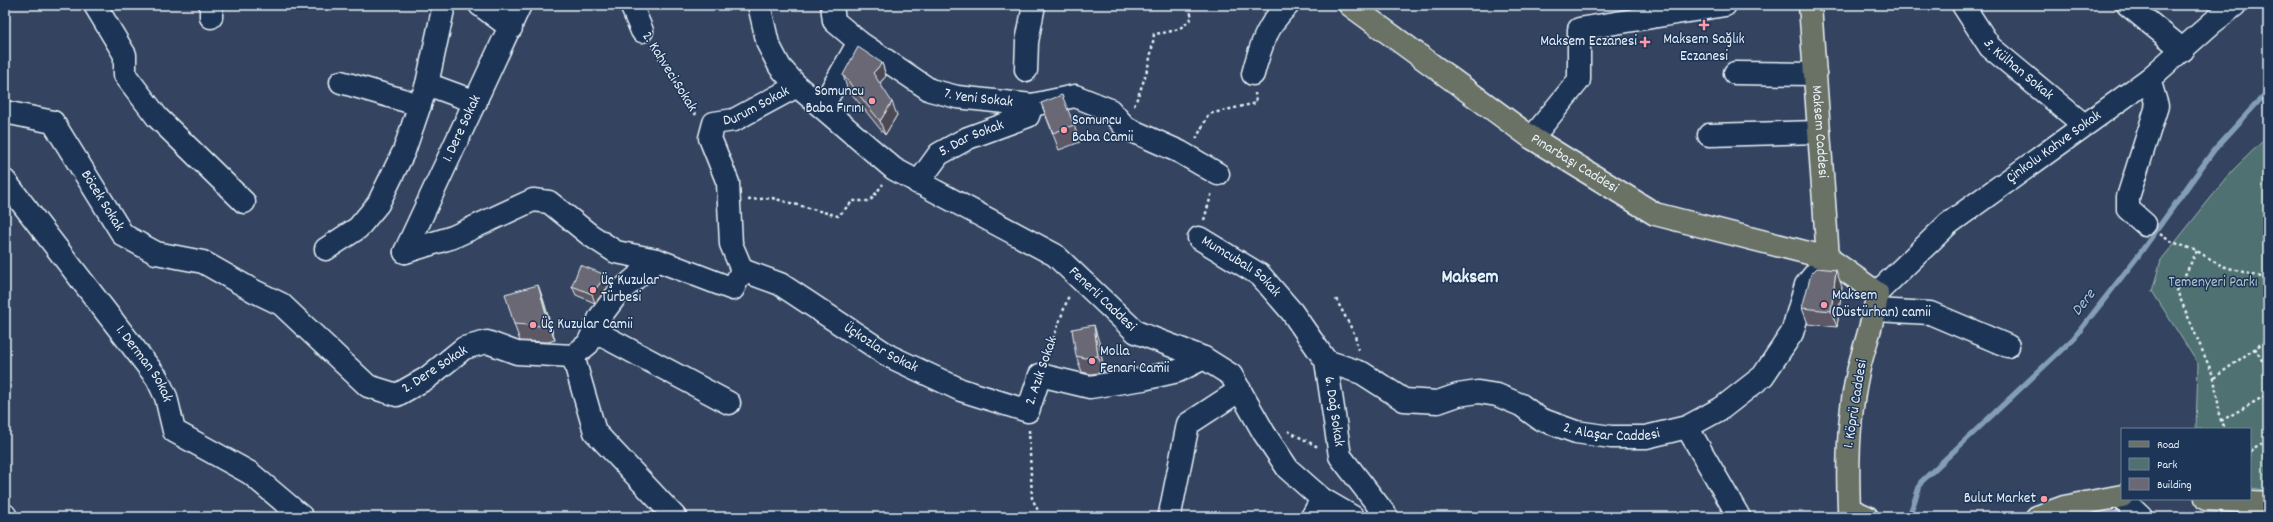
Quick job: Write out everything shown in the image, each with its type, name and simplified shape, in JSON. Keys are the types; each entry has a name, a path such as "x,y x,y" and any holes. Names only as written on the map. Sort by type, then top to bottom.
{"main road":[{"name":"Pınarbaşı Caddesi","path":"1350,5 1532,138 1655,214 1828,258"},
{"name":"Maksem Caddesi","path":"1810,5 1828,258"},
{"path":"1828,258 1876,301"},
{"name":"1. Köprü Caddesi","path":"1854,514 1846,462 1858,373 1876,301"},
{"path":"2037,517 2064,507 2121,498"},
{"path":"2222,500 2268,503"}],"street":[{"path":"95,5 125,55 125,75 157,117 244,202"},
{"path":"326,249 358,228 378,204 404,152 427,84 444,5"},
{"path":"480,5 511,28"},
{"name":"1. Dere Sokak","path":"520,5 511,28 405,252 453,237 533,200 549,202 590,235 616,252 657,260"},
{"name":"2. Kahveci Sokak","path":"631,5 642,31"},
{"path":"759,5 768,44 780,67 797,86"},
{"name":"7. Yeni Sokak","path":"832,5 834,21 859,42 930,90 957,97 1032,105 1075,96 1110,110 1126,128 1180,152 1218,174"},
{"path":"1026,70 1027,42 1034,5"},
{"path":"1253,74 1262,41 1288,5"},
{"path":"1532,138 1579,80 1579,29 1685,8 1726,5"},
{"name":"3. Külhan Sokak","path":"1963,5 1990,47 2084,124"},
{"path":"2128,5 2183,50"},
{"name":"Çinkolu Kahve Sokak","path":"1876,301 1948,224 2084,124 2149,79 2183,50 2208,14 2235,5"},
{"path":"822,107 859,42"},
{"path":"1735,72 1815,74"},
{"path":"2145,224 2128,209 2128,197 2157,106 2149,79"},
{"path":"341,82 420,105"},
{"path":"427,84 476,102"},
{"name":"Durum Sokak","path":"742,270 731,244 728,183 710,138 714,123 734,120 797,86 822,107"},
{"name":"5. Dar Sokak","path":"918,183 938,154 968,138 1028,116 1032,105"},
{"name":"Fenerli Caddesi","path":"822,107 894,169 1055,256 1077,274 1136,332 1204,358 1231,375 1259,424 1288,469 1317,508 1353,517"},
{"name":"Böcek Sokak","path":"5,112 53,122 123,235 156,253 203,262 254,291 281,304"},
{"path":"1709,135 1819,132"},
{"name":"1. Derman Sokak","path":"5,181 157,378 166,397 174,431 250,473 302,517"},
{"name":"Mumcubalı Sokak","path":"1199,238 1260,274 1292,312 1326,361"},
{"name":"2. Alaşar Caddesi","path":"1326,361 1362,373 1404,400 1438,402 1458,395 1478,392 1497,395 1521,405 1540,419 1576,432 1611,437 1646,437 1687,427 1722,408 1763,376 1792,333 1806,285 1828,258"},
{"path":"675,517 595,432 573,356 588,344 597,324 618,293 657,260 733,289 742,270"},
{"name":"Üçkozlar Sokak","path":"742,270 780,284 889,356 961,390 1028,411"},
{"path":"1876,301 1930,313 2008,346"},
{"name":"2. Dere Sokak","path":"281,304 368,386 397,395 426,378 464,348 487,342 517,352 573,356"},
{"path":"597,324 729,403"},
{"path":"1040,375 1090,387 1143,379 1178,371 1204,358"},
{"name":"6. Dağ Sokak","path":"1326,361 1340,456 1387,517"},
{"name":"2. Azık Sokak","path":"1028,411 1040,375"},
{"path":"1170,514 1188,424 1240,390"},
{"path":"1687,427 1739,517"},
{"path":"2123,500 2141,517"}],"path":[{"path":"1110,110 1129,116 1146,77 1152,56 1154,34 1170,32 1185,26 1192,17 1188,5"},
{"name":"2. Kahveci Sokak","path":"642,31 710,138"},
{"path":"1194,143 1209,114 1256,103 1253,74"},
{"path":"729,202 772,198 838,216 852,201 870,201 894,169"},
{"name":"Mumcubalı Sokak","path":"1199,238 1218,174"},
{"path":"2170,241 2197,251 2222,266 2268,279"},
{"path":"2197,251 2177,290 2214,378 2221,421 2225,428"},
{"name":"2. Azık Sokak","path":"1040,375 1077,274"},
{"path":"1336,299 1355,335 1362,373"},
{"path":"2214,378 2268,339"},
{"path":"2255,348 2268,371"},
{"path":"2221,421 2268,394"},
{"name":"2. Azık Sokak","path":"1028,411 1032,498 1042,517"},
{"path":"1259,424 1270,420 1309,444 1340,456"},
{"path":"2251,451 2268,439"}],"green space":[{"name":"Temenyeri Parkı","path":"2268,136 2268,490 2251,488 2251,428 2196,428 2198,364 2152,291 2161,260 2233,170"}],"building":[{"name":"Somuncu Baba Fırını","path":"858,47 882,63 873,73 892,102 880,121 843,75"},
{"path":"1062,95 1074,125 1053,133 1041,103"},
{"path":"580,265 606,275 592,294 572,286"},
{"path":"1817,268 1836,270 1831,311 1802,308 1811,274"},
{"path":"538,285 549,324 542,326 514,324 505,294"},
{"path":"1094,325 1098,356 1085,358 1076,356 1072,329"}],"waterway":[{"name":"Dere","path":"1909,517 1921,482 2074,338 2138,256 2214,150 2268,91"}],"place":[{"name":"Maksem Sağlık Eczanesi","path":"1704,25"},
{"name":"Maksem Eczanesi","path":"1645,42"},
{"name":"Somuncu Baba Fırını","path":"872,101"},
{"name":"Somuncu Baba Camii","path":"1064,130"},
{"name":"Üç Kuzular Türbesi","path":"593,290"},
{"name":"Maksem (Düstürhan) camii","path":"1824,305"},
{"name":"Üç Kuzular Camii","path":"533,325"},
{"name":"Molla Fenari Camii","path":"1092,361"},
{"name":"Bulut Market","path":"2044,499"}],"district":[{"name":"Maksem","path":"1470,278"}]}
